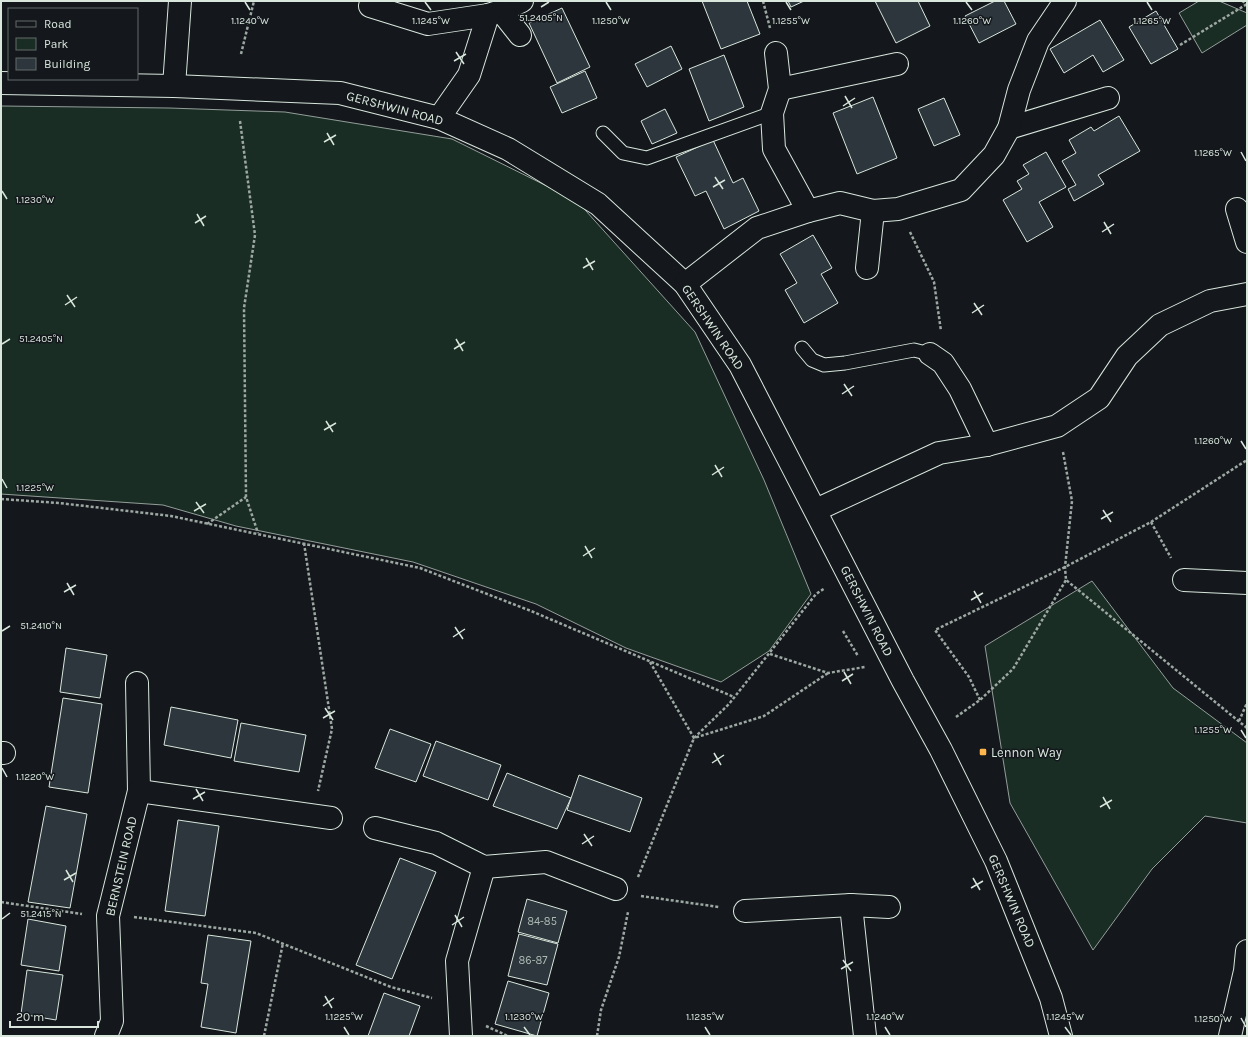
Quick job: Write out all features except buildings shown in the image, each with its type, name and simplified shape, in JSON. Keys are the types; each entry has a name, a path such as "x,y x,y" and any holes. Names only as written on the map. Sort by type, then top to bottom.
{"street":[{"path":"174,86 180,1"},
{"path":"370,6 428,24 494,13 522,1"},
{"path":"684,284 758,228 808,211 840,203 873,211 898,209 961,190 994,155 1009,128 1019,90 1038,41 1065,1"},
{"path":"494,13 520,35"},
{"path":"439,118 469,75 494,13"},
{"path":"776,53 780,89 772,113 774,149 808,211"},
{"path":"780,89 898,64"},
{"name":"GERSHWIN ROAD","path":"1,83 174,86 340,93 439,118 508,149 598,204 684,284 740,366 816,510 903,681 941,750 996,861 1051,998 1061,1036"},
{"path":"1009,128 1108,98"},
{"path":"1238,209 1247,242"},
{"path":"867,268 873,211"},
{"path":"816,510 939,453 987,446 1057,426 1100,398 1127,356 1160,325 1210,301 1247,294"},
{"path":"937,359 960,389 987,446"},
{"path":"1184,580 1247,583"},
{"name":"BERNSTEIN ROAD","path":"106,1036 112,1021 108,916 139,791 137,683"},
{"path":"139,791 322,816"},
{"path":"374,828 436,843 484,867 546,862 623,892"},
{"path":"461,1036 461,1011 457,961 484,867"},
{"path":"851,904 865,1036"},
{"path":"745,911 851,904 889,907"},
{"path":"1230,1036 1245,971 1247,951"}],"lane":[{"path":"603,133 623,153 647,158 772,113"},
{"path":"802,348 812,360 824,365 844,364 914,350 937,359"}],"path":[{"path":"241,54 254,1"},
{"path":"1180,45 1247,4 1242,1"},
{"path":"240,121 255,235 244,308 243,389 246,497 258,533"},
{"path":"898,209 934,282 944,347 937,359"},
{"path":"956,717 980,700 1013,668 1066,580 1065,567 1072,501 1057,426"},
{"path":"980,700 968,677 936,630 1065,567 1151,522 1247,460"},
{"path":"208,524 246,497"},
{"path":"1,499 59,503 171,516 420,568 532,611 734,697"},
{"path":"1151,522 1184,580"},
{"path":"304,543 332,729 322,816"},
{"path":"1066,580 1247,728"},
{"path":"597,1036 601,1010 619,957 623,892 694,738 734,697 770,654 816,594 828,586"},
{"path":"694,738 764,716 828,673 865,667 843,631"},
{"path":"770,654 828,673"},
{"path":"650,661 694,738"},
{"path":"1239,721 1247,703"},
{"path":"623,892 745,911"},
{"path":"1,902 90,915 140,917 256,934 390,987 439,1000 461,1011 490,1029 508,1036"},
{"path":"264,1036 282,943"}],"green space":[{"path":"1199,1 1219,1 1247,13 1247,25 1202,53 1179,13"},
{"path":"1,106 169,108 285,112 452,139 577,201 695,332 764,480 811,594 769,651 721,682 626,648 536,604 413,562 236,526 163,505 1,494"},
{"path":"1092,581 1173,688 1247,743 1247,823 1205,816 1152,869 1093,950 1010,803 985,646"}],"place":[{"name":"Lennon Way","path":"983,752"}]}
